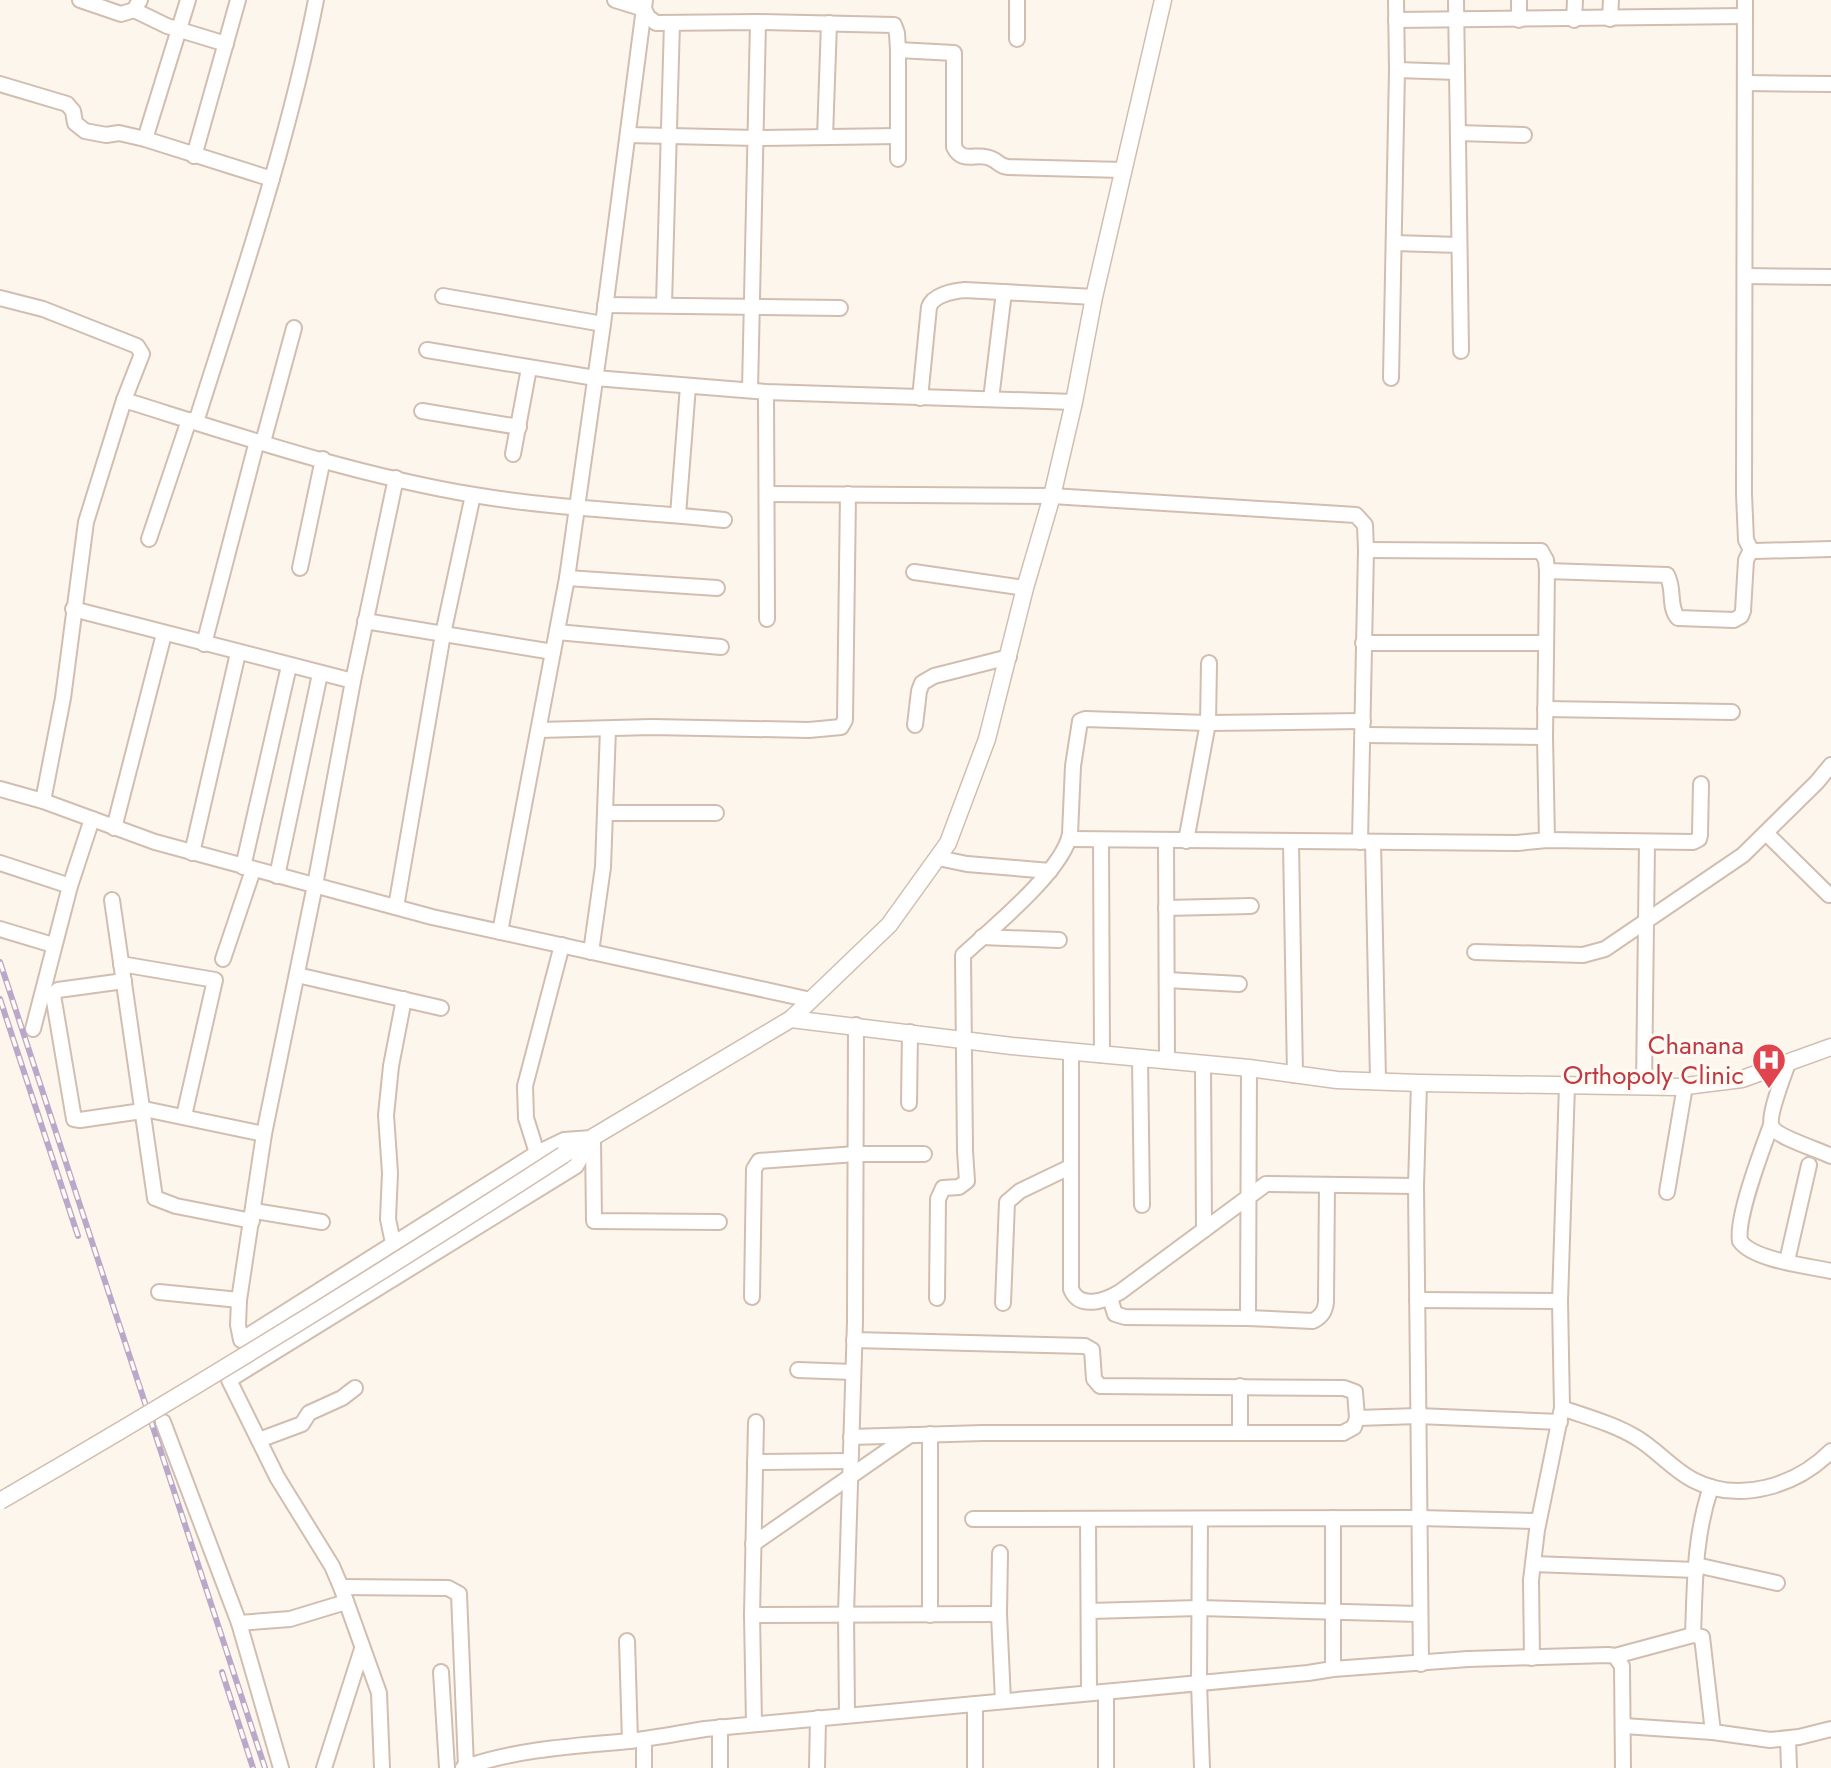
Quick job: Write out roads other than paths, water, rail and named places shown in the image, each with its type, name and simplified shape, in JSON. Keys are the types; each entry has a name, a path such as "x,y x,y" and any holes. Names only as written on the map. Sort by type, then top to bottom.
{"street":[{"path":"80,0 121,14 137,5 178,30 226,44"},
{"path":"145,139 188,0"},
{"path":"194,156 238,0"},
{"path":"149,539 192,421 272,179 316,0"},
{"path":"615,0 645,4"},
{"path":"1017,0 1017,38"},
{"path":"0,1501 114,1436 563,1156 791,1019 889,925 938,858 953,831 988,739 1025,588 1052,496 1074,402 1094,297 1163,0"},
{"path":"1391,378 1396,0"},
{"path":"1456,0 1461,351"},
{"path":"1518,0 1519,20"},
{"path":"1574,20 1575,0"},
{"path":"1610,19 1611,0"},
{"path":"1745,0 1744,494 1746,540 1751,550"},
{"path":"645,4 652,21 672,23 894,25 898,50 898,159"},
{"path":"500,932 557,632 577,509 645,4"},
{"path":"1396,20 1745,16"},
{"path":"750,390 758,22"},
{"path":"664,304 672,23"},
{"path":"825,137 829,23"},
{"path":"898,50 954,53 954,146 964,157 991,158 1001,166 1008,167 1124,170"},
{"path":"1397,71 1457,72"},
{"path":"0,83 67,104 73,111 75,123 85,131 106,135 119,133 145,139 272,179"},
{"path":"1745,83 1831,84"},
{"path":"1458,133 1524,135"},
{"path":"628,135 756,138 898,136"},
{"path":"1394,243 1460,245"},
{"path":"1745,276 1831,277"},
{"path":"920,398 930,303 955,291 1094,297"},
{"path":"991,399 1004,292"},
{"path":"443,296 603,324"},
{"path":"0,298 43,309 137,346 141,357 124,400 86,522 63,698 43,802"},
{"path":"605,305 840,308"},
{"path":"204,644 294,328"},
{"path":"428,350 595,378 688,386 766,392 1074,402"},
{"path":"513,454 529,368"},
{"path":"678,515 688,386"},
{"path":"766,392 766,619"},
{"path":"124,400 260,442 473,495 577,509 724,520"},
{"path":"422,411 519,427"},
{"path":"300,568 323,459"},
{"path":"396,478 365,621 264,1134 239,1300 238,1325 241,1340 537,1153 564,1140 593,1138"},
{"path":"538,730 809,730 841,727 845,720 848,494"},
{"path":"396,907 443,634 473,495"},
{"path":"768,495 1052,496 1350,514 1360,518 1365,525 1366,550 1363,728 1378,1080"},
{"path":"1751,550 1831,549"},
{"path":"1366,550 1541,551 1547,571 1547,840"},
{"path":"1547,571 1667,575 1671,583 1673,612 1678,618 1734,620 1741,616 1743,611 1746,561 1751,550"},
{"path":"914,572 1025,588"},
{"path":"566,578 717,588"},
{"path":"73,609 353,681"},
{"path":"365,621 553,652"},
{"path":"557,632 722,647"},
{"path":"114,828 164,634"},
{"path":"1363,643 1545,643"},
{"path":"191,853 238,653"},
{"path":"915,725 922,682 934,676 1009,657"},
{"path":"1186,841 1208,723 1209,663"},
{"path":"223,959 248,869 289,666"},
{"path":"277,876 320,674"},
{"path":"1545,709 1732,712"},
{"path":"937,1298 938,1199 943,1188 963,1184 968,1175 965,1151 963,956 1050,871 1069,839 1073,766 1078,723 1081,720 1363,728 1545,737"},
{"path":"591,952 602,879 608,729"},
{"path":"1475,952 1583,955 1605,948 1728,867 1824,783 1831,765"},
{"path":"1069,839 1291,843 1517,843 1547,840 1693,842 1699,839 1701,784"},
{"path":"0,789 191,853 248,869 500,932 811,1000"},
{"path":"606,813 716,813"},
{"path":"33,1029 53,945 92,819"},
{"path":"1766,833 1829,895"},
{"path":"1101,840 1102,1055"},
{"path":"1166,841 1167,1061"},
{"path":"1291,843 1295,1075"},
{"path":"1644,1086 1647,843"},
{"path":"938,858 967,864 1050,871"},
{"path":"0,863 70,886"},
{"path":"112,900 156,1199 253,1216 322,1222"},
{"path":"1166,908 1251,906"},
{"path":"0,929 53,945"},
{"path":"982,937 1059,940"},
{"path":"537,1153 526,1118 525,1086 562,945"},
{"path":"121,964 215,980 184,1116"},
{"path":"297,975 441,1008"},
{"path":"1167,980 1239,984"},
{"path":"124,981 58,990 53,995 74,1119 141,1110 167,1112 264,1134"},
{"path":"393,1243 388,1219 390,1173 386,1115 391,1066 404,999"},
{"path":"791,1019 1102,1055 1249,1068 1337,1080 1419,1083 1685,1086 1732,1081 1831,1047"},
{"path":"847,1715 846,1614 854,1340 856,1026"},
{"path":"909,1102 910,1032"},
{"path":"1071,1051 1071,1289 1076,1299 1083,1302 1110,1298 1266,1184 1416,1186"},
{"path":"1140,1058 1142,1205"},
{"path":"1788,1063 1745,1206 1739,1235 1743,1246 1749,1250 1831,1271"},
{"path":"1203,1064 1204,1230"},
{"path":"1248,1318 1249,1068"},
{"path":"1419,1083 1416,1186 1421,1664"},
{"path":"1532,1658 1532,1564 1538,1521 1561,1415 1560,1301 1567,1085"},
{"path":"1667,1192 1685,1086"},
{"path":"1771,1125 1773,1130 1782,1135 1831,1156"},
{"path":"593,1138 594,1221 719,1222"},
{"path":"382,1768 381,1704 341,1587 332,1566 277,1476 229,1380 576,1166 593,1138"},
{"path":"752,1297 755,1165 764,1159 856,1154 924,1154"},
{"path":"1787,1261 1809,1165"},
{"path":"1003,1303 1007,1202 1020,1191 1070,1167"},
{"path":"1110,1298 1115,1314 1125,1317 1313,1321 1325,1310 1326,1185"},
{"path":"159,1293 239,1300"},
{"path":"1417,1300 1560,1301"},
{"path":"851,1437 930,1434 1343,1433 1354,1427 1356,1418 1356,1397 1351,1390 1240,1386 1100,1386 1094,1380 1091,1350 1084,1346 854,1340"},
{"path":"799,1370 853,1372"},
{"path":"1240,1386 1240,1432"},
{"path":"259,1440 302,1424 309,1413 342,1398 355,1388"},
{"path":"1356,1418 1561,1415 1622,1429 1641,1440 1681,1472 1711,1487 1752,1491 1768,1489 1807,1471 1831,1451"},
{"path":"163,1422 239,1623 281,1768"},
{"path":"754,1724 752,1615 756,1422"},
{"path":"930,1434 930,1615"},
{"path":"753,1544 910,1435"},
{"path":"755,1462 850,1461"},
{"path":"1693,1635 1699,1527 1711,1487"},
{"path":"1088,1518 1089,1693"},
{"path":"1332,1518 1333,1669"},
{"path":"972,1519 1420,1518 1538,1521"},
{"path":"1200,1519 1199,1683 1202,1768"},
{"path":"1000,1553 999,1614 1003,1701"},
{"path":"1532,1564 1696,1567 1777,1583"},
{"path":"341,1587 448,1588 459,1594 465,1768 488,1761 584,1743 637,1740 720,1727 1333,1669 1615,1656 1693,1635 1698,1635 1704,1642 1713,1732"},
{"path":"239,1623 290,1619 346,1602"},
{"path":"1089,1611 1199,1608 1419,1614"},
{"path":"752,1615 999,1614"},
{"path":"627,1641 637,1740 644,1768"},
{"path":"324,1768 362,1649"},
{"path":"1615,1656 1622,1666 1623,1768"},
{"path":"441,1672 447,1768"},
{"path":"1106,1692 1106,1768"},
{"path":"975,1704 975,1768"},
{"path":"817,1768 818,1718"},
{"path":"1624,1726 1713,1732 1754,1739 1788,1739 1831,1729"},
{"path":"720,1727 720,1768"},
{"path":"1788,1739 1789,1768"}],"railway":[{"path":"0,962 265,1768"},
{"path":"0,999 78,1236"},
{"path":"222,1672 253,1768"}],"place":[{"name":"Chanana Orthopoly Clinic","path":"1769,1090"}]}
